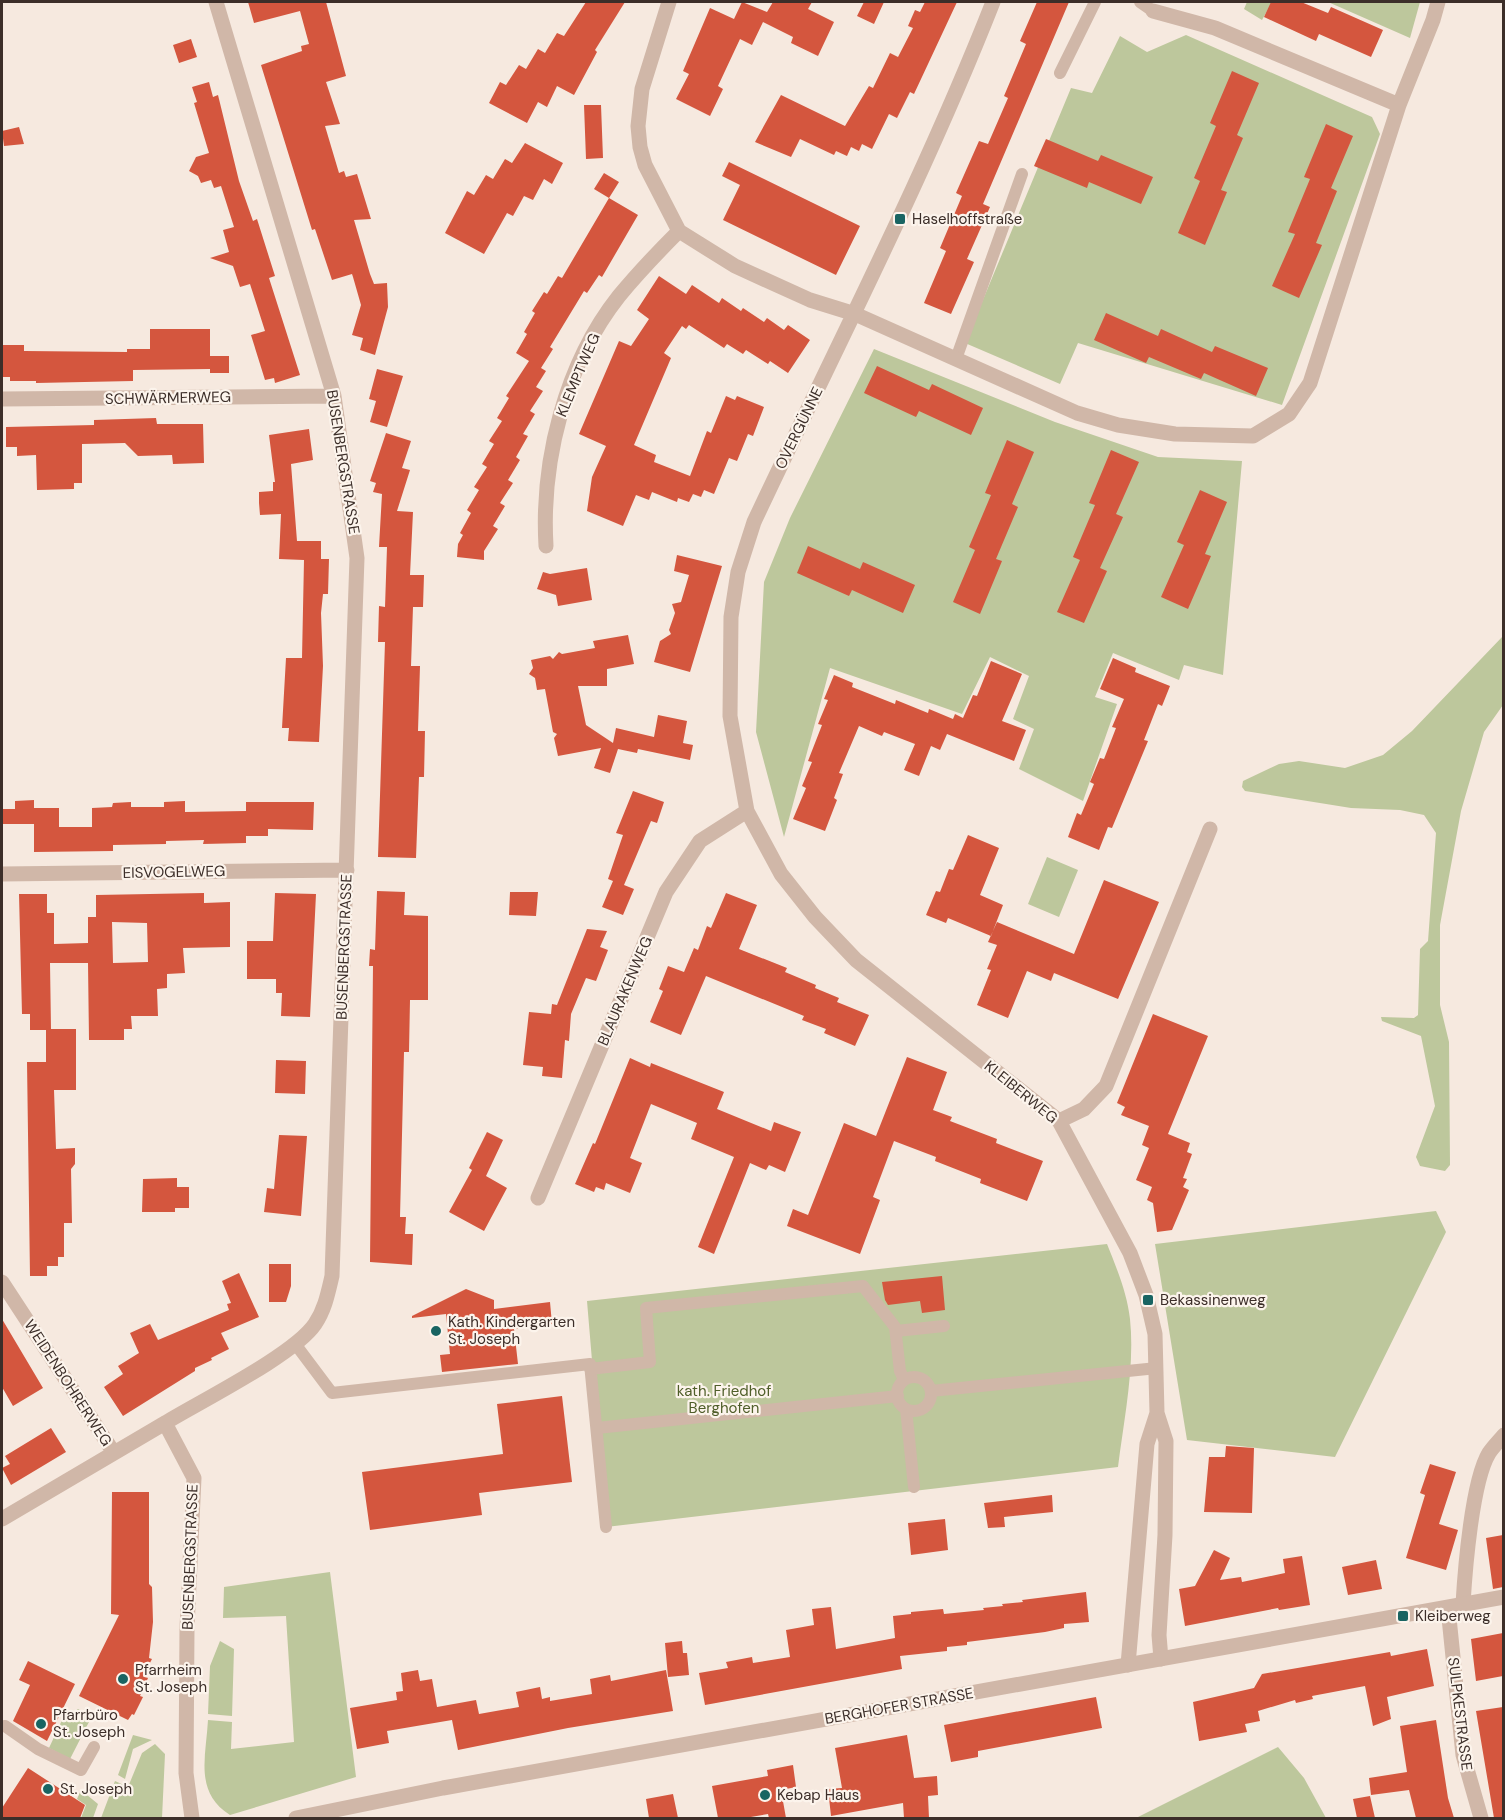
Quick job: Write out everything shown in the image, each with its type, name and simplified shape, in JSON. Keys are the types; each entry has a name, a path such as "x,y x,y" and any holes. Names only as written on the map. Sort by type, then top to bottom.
{"street":[{"name":"BUSENBERGSTRASSE","path":"192,1818 189,1810 186,1773 187,1648 194,1478 165,1423 296,1345 315,1324 326,1302 332,1276 357,558 334,396 216,2"},
{"path":"669,2 644,81 638,126 645,165 679,231 735,266 810,300 855,314 1077,413 1118,425 1175,434 1252,436 1289,414 1310,383 1399,105 1438,2"},
{"name":"OVERGÜNNE","path":"781,874 747,811 730,716 731,617 738,572 759,512 855,314 966,70 993,2"},
{"path":"1153,12 1215,28 1399,105"},
{"name":"KLEMPTWEG","path":"546,546 544,508 549,456 562,409 581,362 595,332 618,297 679,231"},
{"name":"SCHWÄRMERWEG","path":"2,399 334,396"},
{"name":"BLAURAKENWEG","path":"537,1198 666,892 700,841 747,811"},
{"path":"1059,1121 1084,1109 1106,1086 1210,829"},
{"name":"EISVOGELWEG","path":"2,874 346,870"},
{"name":"KLEIBERWEG","path":"781,874 816,917 856,960 1059,1121 1130,1253 1148,1300 1155,1334 1157,1413 1166,1441 1165,1535 1159,1635 1161,1659"},
{"name":"WEIDENBOHRERWEG","path":"2,1282 114,1453"},
{"name":"KLEIBERWEG","path":"1128,1665 1147,1444 1157,1413"},
{"path":"2,1519 165,1423"},
{"name":"SULPKESTRASSE","path":"1481,1818 1463,1755 1456,1606 1465,1575 1479,1479 1488,1454 1503,1435"},
{"name":"BERGHOFER STRASSE","path":"296,1818 443,1788 1503,1597"}],"lane":[{"path":"1060,73 1095,2"},
{"path":"1140,2 1153,12"},
{"path":"956,358 1023,174"},
{"path":"590,1369 650,1362 646,1308 863,1286 896,1331 900,1371 904,1380"},
{"path":"896,1331 944,1326"},
{"path":"296,1345 332,1393 590,1364 606,1527"},
{"path":"931,1391 1157,1368"},
{"path":"906,1409 914,1411 922,1409 929,1403 931,1391 927,1382 919,1377 904,1380 898,1387 898,1396 906,1409 914,1487"},
{"path":"597,1428 898,1396"},
{"path":"3,1730 81,1770 94,1748"}],"green space":[{"path":"1247,2 1272,2 1262,20 1244,9"},
{"path":"1328,2 1420,2 1410,38"},
{"path":"1186,35 1372,117 1380,134 1282,405 1078,343 1060,384 965,343 1071,88 1092,93 1120,36 1147,52"},
{"path":"874,349 1055,422 1158,457 1242,461 1223,675 1184,665 1179,680 1113,653 1095,697 1117,704 1083,801 1019,769 1034,729 1013,719 1029,676 990,657 962,714 830,668 784,837 756,732 764,582 790,518"},
{"path":"1503,636 1503,705 1484,732 1461,811 1440,925 1440,1005 1449,1042 1450,1165 1445,1171 1420,1166 1416,1157 1435,1106 1421,1036 1382,1021 1381,1017 1414,1018 1418,1015 1420,949 1428,941 1436,833 1424,815 1400,810 1351,808 1245,791 1242,787 1243,781 1279,764 1299,761 1345,768 1383,755 1412,731"},
{"path":"1047,857 1078,870 1059,917 1028,904"},
{"path":"1436,1211 1446,1232 1335,1457 1187,1440 1155,1244"},
{"name":"kath. Friedhof Berghofen","path":"1107,1244 1127,1300 1131,1337 1128,1393 1118,1467 606,1527 587,1301"},
{"path":"330,1572 356,1777 230,1815 211,1796 207,1785 205,1760 208,1720 232,1722 231,1749 294,1742 286,1616 223,1618 224,1587"},
{"path":"220,1641 234,1649 232,1716 208,1714 210,1666"},
{"path":"78,1709 92,1716 70,1759 49,1748 62,1720"},
{"path":"133,1735 152,1740 133,1749 125,1779 118,1775"},
{"path":"155,1744 165,1754 162,1818 101,1818 115,1781 128,1787 142,1753"},
{"path":"1278,1747 1304,1778 1326,1818 1136,1818"},
{"path":"81,1790 98,1804 93,1818 81,1818 86,1805 77,1799"}],"building":[{"path":"248,2 326,2 346,76 326,82 340,124 325,126 339,173 344,171 346,177 357,174 371,219 354,220 370,274 374,284 387,283 388,307 375,355 360,350 363,338 352,335 361,305 352,274 332,280 315,229 312,230 261,65 302,51 301,46 309,44 300,11 254,23"},
{"path":"586,2 625,2 595,50 597,52 574,95 557,86 547,107 538,102 527,123 489,103 500,82 506,85 519,65 526,69 538,49 545,53 557,33 564,36"},
{"path":"742,2 767,12 773,2 812,2 808,9 834,22 818,56 791,43 793,37 763,22 752,45 740,39 718,86 723,89 710,116 676,99 689,74 683,71 710,8 734,19"},
{"path":"864,2 884,2 874,24 857,16"},
{"path":"925,2 957,2 914,94 910,92 897,118 889,114 872,149 862,144 859,151 851,147 847,156 836,151 834,155 800,139 791,157 755,142 781,95 845,126 869,86 873,88 890,53 898,57 913,28 908,26 915,10 920,12"},
{"path":"1037,2 1069,2 983,204 990,207 967,259 974,262 951,314 924,303 946,251 940,248 962,196 956,193 979,141 988,144 1008,98 1004,96 1026,44 1020,41"},
{"path":"1271,2 1301,2 1328,13 1331,7 1383,30 1371,57 1319,34 1316,41 1264,17"},
{"path":"191,39 197,57 179,63 173,45"},
{"path":"1232,71 1259,83 1237,135 1243,138 1221,190 1227,192 1205,245 1178,233 1200,181 1194,178 1216,126 1210,123"},
{"path":"209,82 213,97 218,95 239,181 253,221 257,219 275,276 269,278 300,375 275,383 274,378 265,380 251,335 265,331 250,284 240,287 233,266 210,258 229,252 223,230 234,227 221,186 214,188 211,180 201,183 198,176 189,171 196,157 209,153 194,103 197,102 192,87"},
{"path":"584,105 601,105 603,158 586,159"},
{"path":"1326,124 1353,136 1331,188 1337,191 1316,243 1322,245 1299,298 1272,286 1295,234 1288,232 1310,179 1304,177"},
{"path":"19,127 24,144 4,146 2,131"},
{"path":"1046,139 1098,161 1101,155 1153,177 1141,204 1089,182 1087,188 1034,166"},
{"path":"525,143 563,163 552,184 544,179 533,200 524,196 513,216 507,213 484,254 445,233 467,191 474,195 486,175 493,179 505,159 512,163"},
{"path":"729,162 860,226 836,275 723,220 740,185 722,176"},
{"path":"604,173 619,182 609,198 594,189"},
{"path":"609,198 638,215 602,277 599,275 587,293 584,291 550,347 553,349 541,368 546,371 536,387 543,391 530,411 535,414 523,434 528,436 516,457 520,460 508,480 513,483 500,503 505,506 493,526 498,529 484,551 484,560 457,557 458,544 463,535 460,533 471,513 467,510 479,490 474,487 487,467 482,464 494,444 489,441 502,421 497,418 509,398 506,396 529,361 516,353 535,313 532,311 544,292 547,294 558,276 562,278"},
{"path":"659,276 686,294 692,285 719,303 722,298 741,311 743,308 764,322 767,318 784,330 788,325 810,340 788,373 770,361 768,364 746,350 743,354 727,344 724,348 689,325 686,329 682,326 664,353 671,358 634,445 656,455 654,462 690,476 707,431 711,433 726,396 735,400 737,396 764,407 753,436 748,434 737,461 729,458 714,494 704,490 701,497 693,494 689,502 678,498 677,502 652,492 649,500 636,495 623,526 587,511 592,477 606,446 579,434 619,341 631,346 649,319 637,310"},
{"path":"1106,313 1158,336 1161,329 1212,352 1215,346 1268,368 1256,396 1204,373 1201,379 1149,357 1146,363 1094,340"},
{"path":"150,329 210,329 210,356 229,356 229,373 210,373 210,369 133,370 133,381 36,383 36,381 10,381 10,377 2,377 2,345 24,345 24,351 127,352 127,349 150,349"},
{"path":"877,366 929,390 932,384 983,408 971,435 919,411 916,417 864,393"},
{"path":"377,369 403,376 387,427 370,422 376,401 369,399"},
{"path":"156,418 157,424 203,424 204,463 173,464 172,455 138,456 125,443 82,444 82,483 74,483 74,489 37,490 36,455 17,456 17,447 6,447 6,427 94,425 94,420"},
{"path":"309,429 313,460 291,464 297,541 321,541 321,559 329,559 328,594 323,594 321,613 323,666 319,742 288,741 289,728 282,728 286,658 302,658 304,560 279,559 281,514 260,515 259,503 259,492 273,491 273,482 275,482 269,435"},
{"path":"386,433 411,441 402,468 410,470 397,511 413,512 410,575 424,575 423,607 413,607 411,666 420,666 418,731 425,731 424,777 419,777 416,858 378,857 385,642 378,642 379,606 385,607 387,547 379,547 382,494 373,492 376,483 370,481"},
{"path":"1007,440 1034,452 1012,504 1018,507 996,559 1002,561 980,614 953,602 975,550 969,547 991,495 985,493"},
{"path":"1111,450 1139,462 1116,514 1123,517 1100,568 1107,571 1084,623 1057,612 1080,560 1073,557 1095,505 1089,503"},
{"path":"1200,490 1227,502 1205,554 1211,556 1188,609 1161,597 1184,545 1177,542"},
{"path":"808,546 860,569 863,562 915,585 903,613 852,590 849,596 797,573"},
{"path":"677,555 722,566 690,672 654,662 660,641 671,634 669,630 675,613 672,604 681,602 689,575 674,571"},
{"path":"587,568 592,600 558,606 556,595 537,589 543,572 550,574"},
{"path":"628,635 634,664 607,669 607,686 578,686 586,725 613,743 616,728 654,737 658,715 687,721 683,743 693,745 690,760 638,749 637,753 618,749 610,773 594,768 601,748 558,756 554,738 557,734 553,732 545,689 537,690 535,678 529,674 533,668 531,660 550,656 553,659 559,652 562,654 595,648 593,641"},
{"path":"1113,658 1136,668 1135,672 1170,686 1162,706 1158,704 1144,740 1148,741 1112,828 1108,827 1099,850 1068,837 1077,813 1081,815 1094,784 1090,782 1100,758 1104,759 1116,728 1112,727 1124,699 1100,689"},
{"path":"991,661 1022,674 1002,721 1026,730 1014,761 947,734 940,750 931,746 919,776 904,770 915,744 884,732 882,736 859,726 839,773 843,774 834,798 837,800 825,831 793,819 806,788 802,786 812,762 808,761 822,725 818,724 828,700 824,699 834,675 853,683 852,687 895,704 896,700 928,713 929,709 953,719 955,714 963,718 973,695 977,696"},
{"path":"633,791 664,802 657,823 651,821 624,885 634,889 623,915 602,907 613,881 608,879 623,835 616,833"},
{"path":"34,800 34,808 59,808 59,827 92,827 92,808 112,807 113,803 131,802 131,807 164,807 164,802 185,801 185,812 246,811 246,802 314,802 313,830 268,829 268,836 246,836 246,843 203,844 204,840 166,841 166,844 113,845 113,851 34,852 34,824 2,824 2,809 15,809 15,801"},
{"path":"968,835 999,848 980,895 1003,905 991,936 948,918 946,923 926,915 936,891 940,892 949,869 953,870"},
{"path":"1104,880 1159,902 1118,999 1054,973 1051,981 1027,971 1008,1018 977,1005 991,970 987,969 997,945 988,942 997,922 1074,954"},
{"path":"377,891 405,892 404,915 428,916 428,1000 410,1000 409,1052 404,1052 400,1217 406,1217 405,1234 413,1234 412,1265 370,1262 373,966 369,966 370,949 375,950"},
{"path":"510,892 538,892 536,916 509,915"},
{"path":"204,893 204,903 230,902 230,947 183,948 185,973 167,974 167,988 157,989 158,1016 131,1016 132,1029 124,1029 124,1040 89,1040 88,963 50,963 51,1029 76,1029 76,1090 54,1090 56,1149 75,1148 75,1164 71,1169 72,1223 64,1223 64,1257 58,1257 58,1266 47,1266 47,1276 30,1276 27,1062 46,1062 46,1030 30,1030 30,1014 22,1014 19,894 47,894 47,913 54,913 54,944 88,943 88,917 96,917 96,895","holes":["112,922 147,923 148,962 113,963"]},
{"path":"275,893 316,894 310,1017 281,1016 282,993 276,993 276,979 247,979 247,941 273,941"},
{"path":"726,893 757,905 739,949 787,968 785,972 839,998 837,1002 869,1015 855,1046 824,1033 826,1029 802,1020 804,1016 706,976 681,1035 650,1022 663,991 659,989 668,966 684,972 694,948 698,950 707,926 711,928"},
{"path":"587,929 607,931 600,947 608,950 596,981 586,978 571,1014 569,1041 565,1040 562,1078 542,1076 543,1067 523,1065 529,1012 551,1014 552,1004 557,1005"},
{"path":"1153,1014 1208,1036 1168,1134 1190,1143 1187,1152 1192,1154 1183,1178 1187,1179 1183,1187 1189,1190 1172,1230 1157,1232 1153,1203 1147,1200 1152,1187 1136,1180 1149,1148 1142,1145 1149,1126 1121,1115 1125,1107 1117,1103"},
{"path":"907,1057 947,1072 933,1110 952,1117 950,1121 997,1139 996,1143 1043,1161 1027,1201 980,1183 981,1179 935,1161 936,1157 894,1141 873,1197 880,1200 860,1254 787,1226 793,1209 808,1215 844,1123 876,1136"},
{"path":"630,1058 650,1067 651,1063 724,1092 717,1109 771,1131 774,1122 801,1132 785,1172 769,1165 766,1170 750,1163 714,1254 698,1247 734,1157 691,1139 697,1123 651,1104 630,1158 642,1163 630,1193 606,1183 604,1190 596,1187 594,1192 575,1184 593,1143 595,1144"},
{"path":"276,1060 306,1061 305,1094 275,1093"},
{"path":"487,1132 503,1140 486,1176 507,1188 484,1231 449,1212 472,1170 469,1168"},
{"path":"279,1135 307,1136 301,1216 264,1212 267,1188 274,1189"},
{"path":"177,1178 177,1187 189,1187 189,1208 175,1208 175,1212 142,1212 143,1179"},
{"path":"269,1264 291,1264 291,1286 286,1302 269,1302"},
{"path":"239,1273 259,1317 221,1333 229,1349 195,1368 195,1371 123,1416 104,1387 123,1374 118,1366 139,1353 130,1333 150,1324 158,1340 229,1310 227,1304 231,1303 222,1281"},
{"path":"942,1276 945,1310 922,1313 920,1301 888,1305 885,1300 882,1282"},
{"path":"466,1289 494,1300 494,1309 550,1302 552,1324 514,1329 518,1364 442,1372 440,1355 450,1354 446,1314 412,1318 412,1316"},
{"path":"2,1319 43,1388 13,1406 2,1387"},
{"path":"562,1396 572,1482 479,1493 482,1515 370,1530 362,1472 503,1454 497,1404"},
{"path":"51,1428 66,1452 11,1485 2,1468 10,1464 5,1456"},
{"path":"1226,1446 1254,1448 1252,1513 1204,1512 1209,1457 1225,1457"},
{"path":"1430,1464 1456,1472 1439,1524 1458,1530 1446,1570 1406,1558 1425,1495 1420,1493"},
{"path":"112,1492 149,1492 149,1584 152,1587 153,1622 149,1658 152,1659 143,1676 148,1678 140,1696 143,1697 134,1715 132,1714 128,1720 79,1696 119,1615 111,1614"},
{"path":"1052,1495 1053,1512 1004,1517 1005,1527 988,1528 984,1503"},
{"path":"945,1519 948,1550 911,1555 908,1523"},
{"path":"1503,1535 1503,1587 1493,1589 1486,1538"},
{"path":"1214,1550 1230,1558 1220,1580 1241,1577 1242,1582 1285,1573 1283,1559 1302,1556 1310,1605 1279,1610 1278,1608 1185,1626 1179,1589 1195,1586"},
{"path":"1376,1560 1382,1589 1348,1595 1342,1567"},
{"path":"1086,1592 1089,1622 1064,1624 1064,1628 1045,1632 967,1642 967,1645 947,1647 947,1651 900,1656 902,1669 705,1705 699,1673 728,1668 726,1662 752,1657 753,1663 790,1657 786,1630 814,1625 812,1609 831,1607 836,1649 895,1638 893,1616 943,1609 944,1614 984,1610 983,1608 1003,1606 1002,1604 1023,1602 1022,1600"},
{"path":"1503,1633 1503,1676 1476,1681 1471,1639"},
{"path":"682,1641 683,1653 687,1653 689,1675 668,1677 665,1643"},
{"path":"1427,1649 1434,1686 1387,1697 1391,1719 1373,1726 1365,1686 1312,1696 1313,1699 1296,1703 1295,1700 1258,1711 1260,1721 1245,1724 1247,1732 1199,1741 1193,1702 1254,1688 1262,1674 1390,1652 1391,1656"},
{"path":"28,1661 75,1684 47,1741 13,1721 30,1685 19,1680"},
{"path":"418,1670 420,1681 432,1679 437,1707 476,1700 479,1714 519,1707 516,1692 540,1687 542,1699 550,1697 550,1701 592,1694 590,1679 610,1675 611,1681 666,1670 673,1711 568,1728 458,1750 452,1720 387,1731 389,1743 357,1749 350,1708 397,1700 396,1692 403,1691 401,1673"},
{"path":"1096,1697 1102,1728 978,1751 978,1757 951,1762 944,1725"},
{"path":"1503,1707 1503,1818 1494,1818 1476,1711"},
{"path":"1436,1720 1448,1798 1454,1818 1416,1818 1409,1790 1371,1795 1369,1778 1407,1772 1400,1726"},
{"path":"907,1735 914,1778 937,1776 938,1795 928,1796 929,1818 904,1818 903,1803 831,1816 828,1789 842,1788 835,1748"},
{"path":"793,1765 796,1787 781,1790 786,1818 769,1818 768,1814 745,1818 718,1818 712,1786 768,1776 767,1770"},
{"name":"St. Joseph","path":"28,1768 85,1805 80,1818 2,1818 2,1808"},
{"path":"673,1794 678,1818 649,1818 646,1799"},
{"path":"1370,1796 1375,1818 1357,1818 1353,1799"}],"place":[{"name":"Haselhoffstraße","path":"900,219"},
{"name":"Bekassinenweg","path":"1148,1300"},
{"name":"Kath. Kindergarten St. Joseph","path":"436,1331"},
{"name":"Kleiberweg","path":"1403,1616"},
{"name":"Pfarrheim St. Joseph","path":"123,1679"},
{"name":"Pfarrbüro St. Joseph","path":"41,1724"},
{"name":"St. Joseph","path":"48,1789"},
{"name":"Kebap Haus","path":"765,1795"}]}
